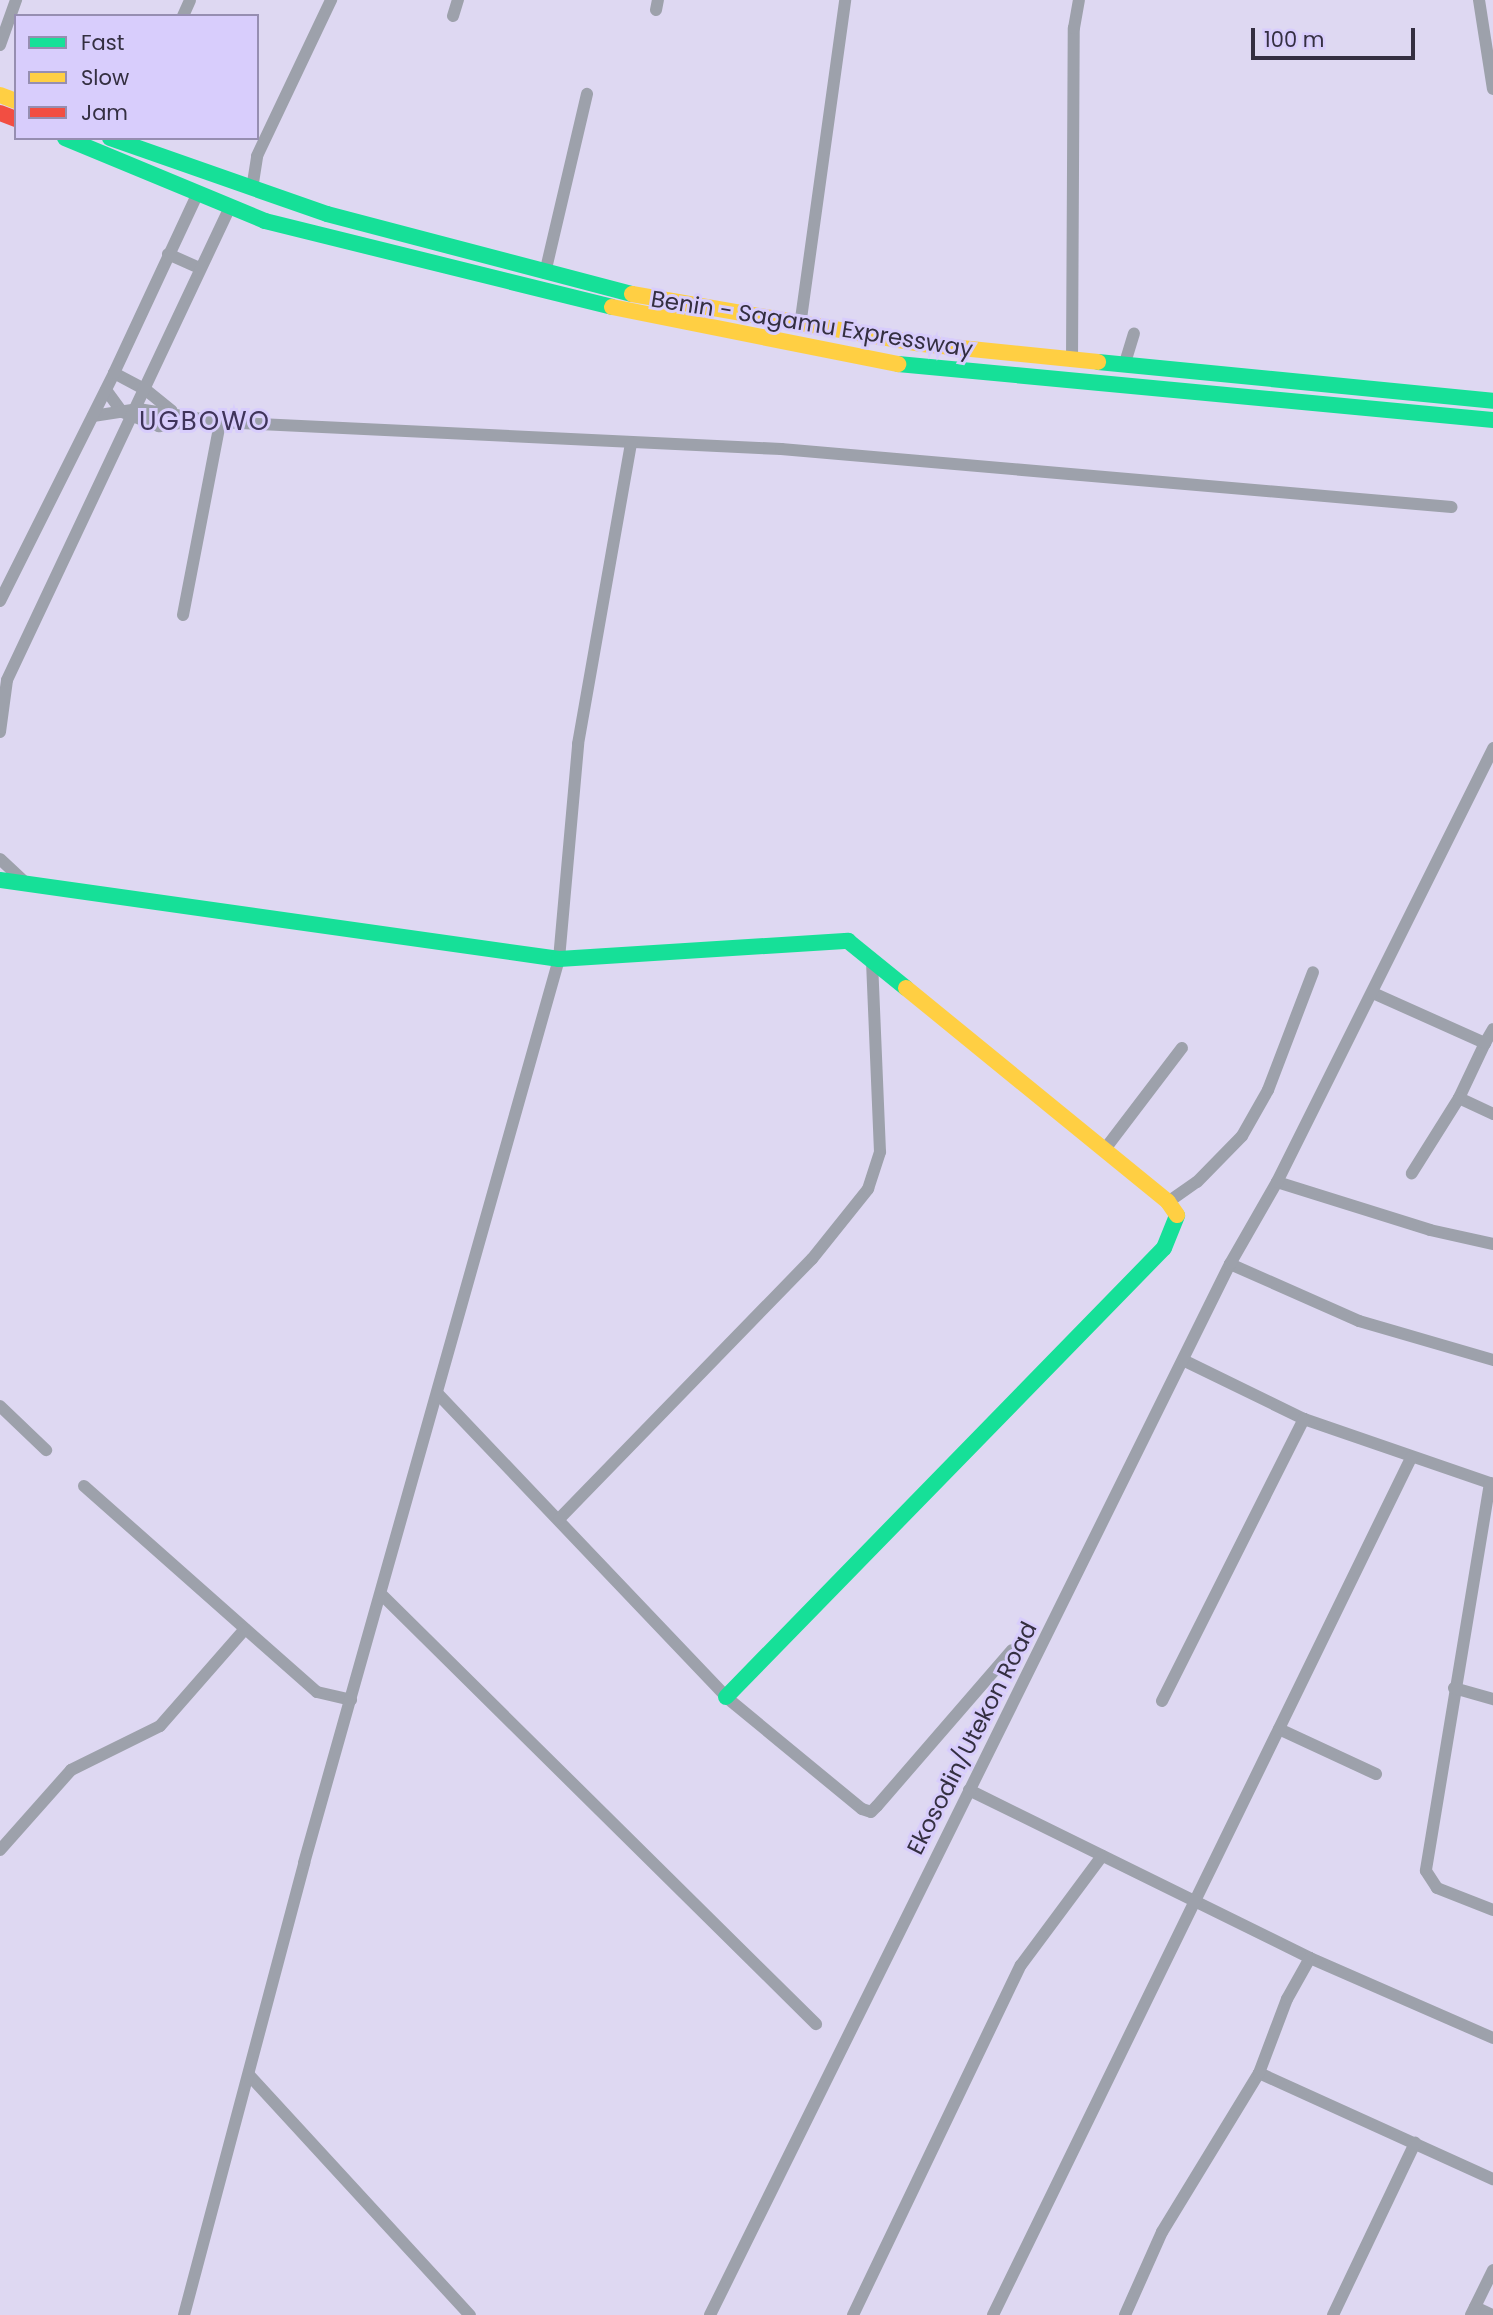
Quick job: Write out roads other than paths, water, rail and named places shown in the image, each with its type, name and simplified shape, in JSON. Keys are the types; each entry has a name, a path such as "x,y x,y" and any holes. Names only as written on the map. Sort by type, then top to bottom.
{"main road":[{"path":"70,140 198,193 229,209 391,256 606,309 914,366 1493,420"},
{"name":"Benin - Sagamu Expressway","path":"118,140 252,189 545,273 668,304 854,335 1072,361 1493,401"},
{"path":"852,356 854,335"},
{"path":"0,880 559,959 835,939 848,941 872,957 1168,1202 1177,1215 1175,1229 1164,1248 726,1696"}],"street":[{"path":"0,45 3,20 16,0"},
{"path":"252,189 257,156 331,0"},
{"path":"453,16 458,0"},
{"path":"800,326 845,0"},
{"path":"1072,361 1074,28 1079,0"},
{"path":"1479,0 1493,89"},
{"path":"545,273 587,94"},
{"path":"0,601 106,390 198,193"},
{"path":"0,732 3,678 130,416 146,390 229,209"},
{"path":"168,254 200,268"},
{"path":"1124,366 1134,332"},
{"path":"114,373 146,390 173,412"},
{"path":"106,390 130,416 159,426 201,420"},
{"path":"93,416 173,412 220,422 781,449 1451,508"},
{"path":"183,615 220,422"},
{"path":"184,2315 351,1700 383,1596 559,959 578,744 631,443"},
{"name":"Ekosodin/Utekon Road","path":"710,2315 1185,1361 1230,1264 1277,1182 1493,748"},
{"path":"0,859 27,884"},
{"path":"559,1519 812,1259 868,1189 880,1152 872,957"},
{"path":"1168,1202 1197,1182 1241,1136 1268,1090 1313,972"},
{"path":"1373,993 1485,1043"},
{"path":"1412,1173 1459,1097 1493,1029"},
{"path":"1105,1149 1182,1048"},
{"path":"1459,1097 1493,1114"},
{"path":"1277,1182 1430,1230 1493,1244"},
{"path":"1230,1264 1359,1321 1493,1360"},
{"path":"1185,1361 1304,1419 1410,1458 1492,1483 1454,1688 1426,1871 1437,1888 1493,1910"},
{"path":"437,1393 726,1696 871,1812 1012,1650"},
{"path":"0,1406 46,1450"},
{"path":"1162,1701 1304,1419"},
{"path":"1009,2315 995,2313 1410,1458"},
{"path":"84,1486 317,1692 351,1700"},
{"path":"383,1596 816,2024"},
{"path":"0,1850 71,1770 160,1726 245,1629"},
{"path":"1454,1688 1493,1699"},
{"path":"1279,1729 1376,1774"},
{"path":"970,1790 1310,1958 1493,2038"},
{"path":"853,2315 1021,1965 1102,1856"},
{"path":"1125,2315 1162,2232 1259,2073 1287,1999 1310,1958"},
{"path":"1259,2073 1493,2179"},
{"path":"250,2076 470,2315"},
{"path":"1333,2315 1415,2143"},
{"path":"1492,2315 1473,2311 1493,2270"}],"district":[{"name":"UGBOWO","path":"205,422"}]}
